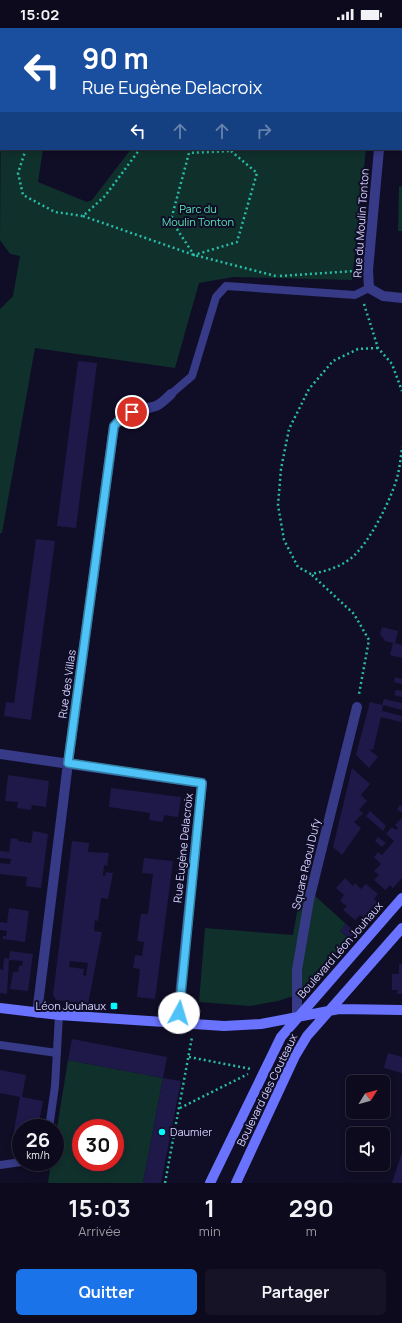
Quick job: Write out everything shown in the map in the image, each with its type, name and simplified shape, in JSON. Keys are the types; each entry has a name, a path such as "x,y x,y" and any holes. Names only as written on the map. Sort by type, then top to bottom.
{"main road":[{"name":"Boulevard Léon Jouhaux","path":"297,1018 402,898"},
{"path":"327,1011 402,928"},
{"path":"0,1008 59,1015 178,1024 251,1025 352,1008 402,1010"},
{"name":"Boulevard des Couteaux","path":"236,1183 295,1056 307,1036 327,1011"},
{"name":"Boulevard des Couteaux","path":"210,1183 274,1050 281,1037 297,1018"}],"street":[{"name":"Rue du Moulin Tonton","path":"379,150 365,290 383,296 402,298"},
{"name":"Rue des Villas","path":"37,1013 68,763 114,426 123,416 142,408 157,405 172,394"},
{"name":"Square Raoul Dufy","path":"297,1018 297,970 309,900 357,707"},
{"name":"Rue Eugène Delacroix","path":"0,754 202,783 178,1024"}],"lane":[{"path":"172,394 192,376 216,297 226,286 355,294 365,290"},
{"path":"50,1119 55,1086 59,1015"},
{"path":"0,1045 57,1053"},
{"path":"0,1165 12,1163"}],"path":[{"path":"26,150 18,173 22,196 55,212 82,216 194,255 278,276 368,270"},
{"path":"82,216 105,196 139,150"},
{"path":"232,150 257,173 237,242 194,255 171,220 189,153 232,150"},
{"path":"365,290 378,348 392,364 402,391"},
{"path":"357,707 369,640 354,614 311,574 298,567 284,540 278,505 281,469 289,429 310,389 333,361 358,349 378,348"},
{"path":"311,574 331,570 352,558 370,535 386,506 398,475 402,447"},
{"path":"165,1183 195,1024"},
{"path":"179,1109 255,1070 189,1057"}],"green space":[{"name":"Parc du Moulin Tonton","path":"1,150 43,150 38,182 87,202 92,200 130,150 366,150 352,280 233,277 199,283 175,368 35,348 2,533 0,533 0,309 13,296 20,256 10,254 0,240"},
{"path":"399,186 402,187 402,231 398,231"},
{"path":"302,884 346,924 340,931 349,939 296,995 278,1001 250,1006 199,1002 205,928 293,935"},
{"path":"68,1060 163,1078 143,1183 48,1183 50,1171 64,1171 64,1119 58,1119"}],"building":[{"path":"78,361 97,363 76,528 57,526"},
{"path":"36,539 55,541 31,720 4,716 6,702 14,703"},
{"path":"382,627 398,631 395,643 402,645 402,658 390,655 393,643 385,641 380,634"},
{"path":"395,677 402,679 402,684 394,682"},
{"path":"396,690 402,691 402,697 394,695"},
{"path":"384,699 402,703 402,710 383,705 382,711 402,716 401,722 381,717 373,750 369,749 378,757 369,768 356,755 370,702 382,705"},
{"path":"352,768 370,784 361,795 367,801 359,810 363,813 354,822 361,828 342,855 333,847"},
{"path":"8,775 49,781 46,807 32,805 31,810 17,808 18,802 5,801"},
{"path":"111,788 181,797 178,817 164,815 163,822 149,820 150,813 109,807"},
{"path":"400,805 402,807 402,813 397,809"},
{"path":"370,811 386,826 383,831 366,816"},
{"path":"402,818 402,878 393,888 390,885 385,890 374,880 379,875 374,871 381,864 374,857 378,852 382,855 394,841 386,834 392,827 396,830 398,828 395,825"},
{"path":"33,831 48,834 41,888 26,886 27,877 0,874 0,863 10,864 11,859 0,858 0,851 9,852 11,838 18,839 18,841 31,843"},
{"path":"378,837 386,843 382,847 375,841"},
{"path":"72,841 89,843 88,852 109,853 107,866 104,865 103,876 105,876 106,872 113,873 108,899 101,898 98,921 95,920 94,931 102,932 88,1004 56,1000 53,995","holes":["70,961 88,963 86,976 83,975 84,969 69,967"]},
{"path":"144,858 173,861 155,999 137,997 140,969 133,968 135,955 142,956 144,942 137,941 141,914 148,914 153,874 142,873"},
{"path":"345,878 353,886 355,883 361,889 366,884 378,894 374,899 377,902 363,918 360,915 355,920 343,910 347,906 340,901 344,895 336,888"},
{"path":"9,908 29,911 25,942 3,939 3,936 6,936 7,931 0,930 0,922 7,923"},
{"path":"346,924 356,932 349,939 340,931"},
{"path":"10,951 33,954 28,991 10,989 13,972 18,972 19,966 22,966 23,961 9,960 7,994 0,993 0,969 3,970 4,958 9,959"},
{"path":"399,964 402,964 402,994 397,994 398,990 392,990 392,974 399,974"},
{"path":"72,1039 167,1057 163,1078 68,1060"},
{"path":"388,1053 402,1057 402,1073 384,1068"},
{"path":"0,1070 26,1075 22,1097 43,1101 40,1119 16,1119 20,1097 0,1093"},
{"name":"Daumier","path":"163,1078 181,1081 161,1183 143,1183"},
{"path":"402,1153 402,1183 392,1183"}],"place":[{"name":"Léon Jouhaux","path":"114,1006"},
{"name":"Daumier","path":"162,1132"}],"route":[{"path":"132,412 123,416 114,426 68,763 202,783 179,1013"}]}
